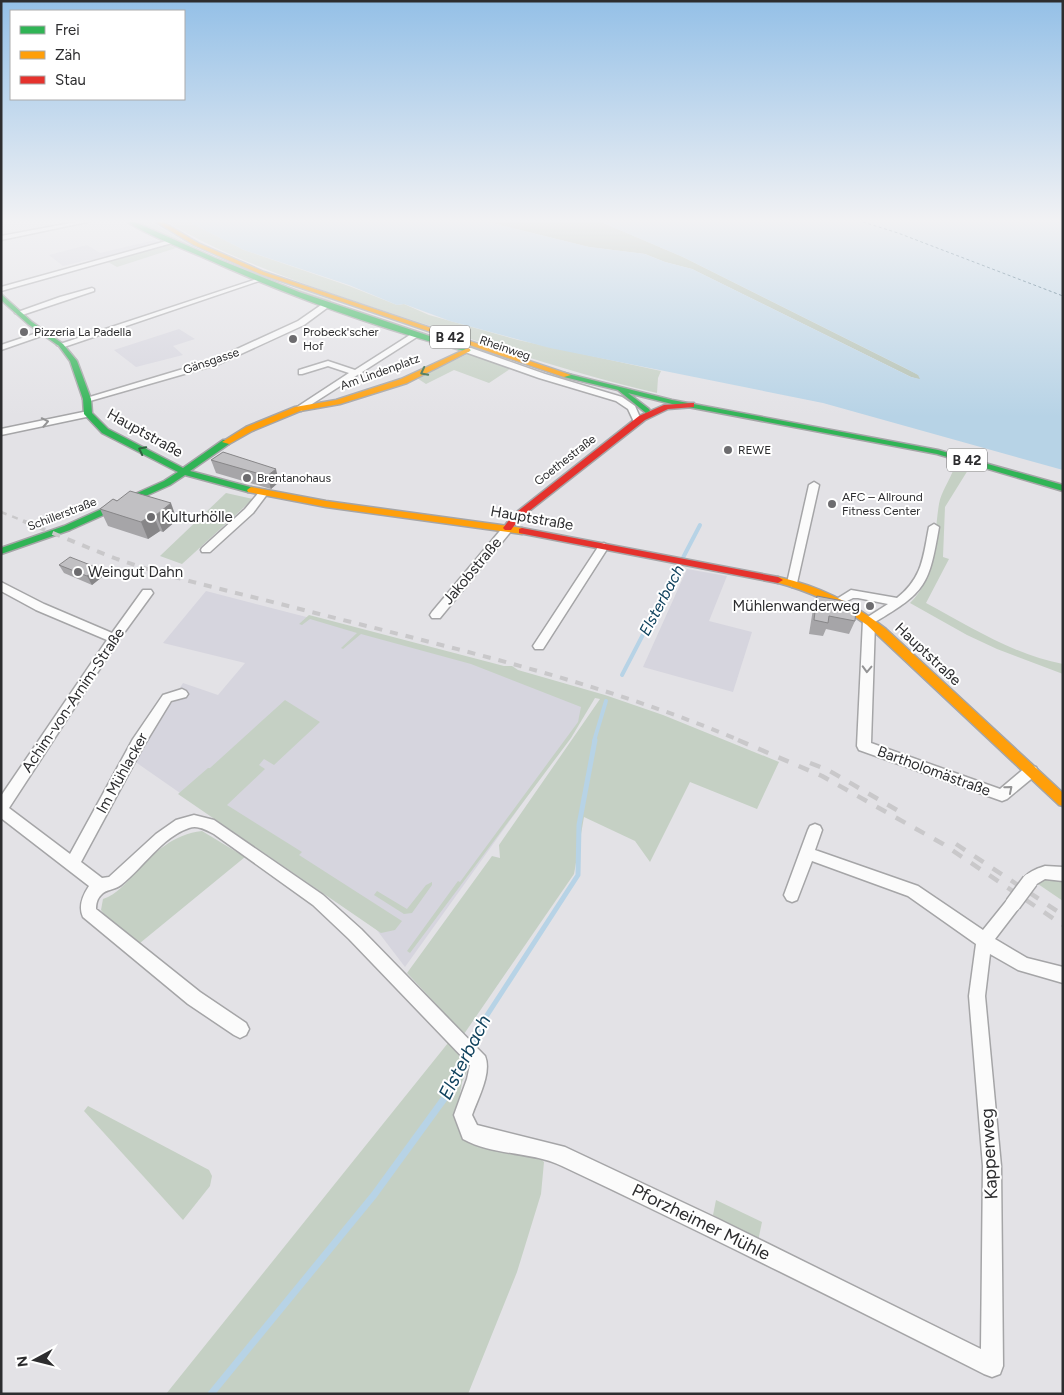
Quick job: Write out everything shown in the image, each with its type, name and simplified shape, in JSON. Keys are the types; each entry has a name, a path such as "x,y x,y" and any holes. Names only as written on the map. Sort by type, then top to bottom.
{"main road":[{"name":"Rheinweg","path":"281,287 314,298 327,305 416,335 468,350"},
{"name":"B 42","path":"303,287 557,372 664,403 691,405 938,452 1063,488"},
{"name":"Hauptstraße","path":"1,296 43,334 61,345 73,362 88,399 88,414 105,431 185,472 263,493 326,504 508,528 604,546 792,583 841,600 869,620 1063,800"},
{"name":"Am Lindenplatz","path":"185,472 204,456 231,438 256,425 298,409 337,402 404,381 468,350"},
{"path":"622,391 631,397 642,417"},
{"name":"Goethestraße","path":"508,528 516,517 642,417 651,405 664,403"},
{"name":"Schillerstraße","path":"1,551 67,528 115,508 185,472"}],"street":[{"path":"61,345 238,287"},
{"path":"19,314 62,298 92,290"},
{"name":"Gänsgasse","path":"88,399 225,359 301,323 327,305"},
{"path":"1,348 43,334"},
{"name":"Am Lindenplatz","path":"298,409 416,335"},
{"name":"Rheinweg","path":"468,350 619,400 642,417"},
{"name":"Am Lindenplatz","path":"302,372 328,363 356,374"},
{"path":"1,432 88,414"},
{"path":"792,583 814,485"},
{"path":"206,550 249,511 263,493"},
{"path":"869,620 900,602 916,587 924,574 934,527"},
{"name":"Jakobstraße","path":"436,615 508,528"},
{"path":"538,646 604,546"},
{"path":"1,586 40,607 114,638"},
{"name":"Achim-von-Arnim-Straße","path":"1,809 114,638 147,593"},
{"path":"841,600 851,594 858,594 900,602"},
{"name":"Bartholomästraße","path":"869,620 864,746 1002,795 1031,771"},
{"name":"Im Mühlacker","path":"72,864 138,743 167,698 182,694"},
{"path":"1,809 100,886 89,899 88,912 194,998 240,1029"},
{"name":"Pforzheimer Mühle","path":"100,886 112,883 175,829 190,821 205,822 318,900 460,1040 479,1062 476,1079 463,1115 470,1132 477,1136 558,1154 711,1226 992,1366"},
{"path":"792,894 815,830"},
{"path":"807,853 913,891 984,942 1024,965 1063,975"},
{"name":"Kapperweg","path":"992,1366 992,1166 978,996 980,964 984,942 1030,881 1042,873 1063,874"}],"shaded area":[{"path":"284,287 292,287 331,300 329,302"},
{"path":"315,287 352,287 397,305 404,304 429,315 518,340 661,371 658,378 657,393 529,358"},
{"path":"179,329 195,339 173,346 183,355 136,367 114,350"},
{"path":"472,352 513,367 489,383 454,370 426,384 417,378"},
{"path":"961,467 968,470 945,507 943,557 949,559 926,603 1009,647 1045,660 1063,664 1063,674 997,649 967,635 910,603 926,581 930,569 935,544 939,504 942,495 954,468"},
{"path":"226,493 253,499 182,564 160,556"},
{"path":"687,569 727,576 709,621 752,632 733,692 643,667"},
{"path":"206,591 508,669 586,692 577,727 405,967 376,929 134,761 183,683 218,695 245,663 163,643"},
{"path":"309,615 504,666 512,666 518,670 605,695 663,715 779,762 757,809 690,782 650,862 635,841 584,817 574,874 464,1034 407,973 492,856 500,858 499,845 600,699 595,698 571,738 410,953 407,951 578,722 581,707 471,664 361,634 343,649 341,648 357,633 310,619 302,625 299,624"},
{"path":"285,700 320,722 274,765 264,759 259,765 265,769 227,805 302,852 299,855 402,921 395,930 381,933 178,794 210,768"},
{"path":"202,831 245,857 140,943 105,915 101,910 103,899 120,888 157,852 173,840"},
{"path":"1049,877 1063,879 1063,901 1038,884"},
{"path":"432,882 432,885 412,913 404,914 374,895 377,891 407,909 426,885"},
{"path":"448,1043 469,1067 462,1082 458,1106 469,1141 476,1145 513,1150 532,1155 544,1162 541,1194 517,1272 468,1394 166,1394"},
{"path":"88,1106 209,1170 212,1176 210,1186 183,1220 84,1111"},
{"path":"716,1200 762,1222 758,1241 713,1215"}],"green space":[{"path":"729,287 743,287 919,375 921,380 911,377"}],"water":[{"path":"354,287 729,287 911,377 920,379 918,375 907,369 743,287 1063,287 1063,470 823,403 550,348 450,321 404,304 397,305"}],"building":[{"path":"223,452 276,469 267,476 211,460"},
{"path":"130,491 171,503 156,515 153,514 141,522 100,509 113,499 117,501"},
{"path":"70,557 98,568 87,576 59,565"},
{"path":"817,596 848,602 847,606 856,608 855,621 829,616 828,623 814,620"}],"waterway":[{"name":"Elsterbach","path":"622,675 700,525"},
{"name":"Elsterbach","path":"594,741 606,701"},
{"name":"Elsterbach","path":"480,1026 578,875 579,825 595,740"},
{"name":"Elsterbach","path":"470,1047 480,1025"},
{"name":"Elsterbach","path":"211,1394 374,1195 449,1092 466,1054"}],"ferry route":[{"path":"1040,287 1063,296"}],"railway":[{"path":"1,512 26,522"},
{"path":"23,521 105,554 160,573 462,650 575,682 687,719 741,741"},
{"path":"738,740 822,776 943,844 1063,925"},
{"path":"810,763 828,770 902,813"},
{"path":"956,844 1063,915"}],"traffic: fast":[{"path":"279,287 382,324 468,350"},
{"path":"1,296 30,323 61,345 73,361 87,399 88,414 105,431 185,472 251,490"},
{"path":"567,375 672,402 938,452 1063,488"},
{"path":"621,391 646,411"},
{"path":"1,551 67,528 167,483 226,442"}],"traffic: slow":[{"path":"304,287 567,375"},
{"path":"226,442 249,429 298,409 337,402 404,381 468,350"},
{"path":"251,490 326,504 522,531"},
{"path":"778,580 793,583 834,599 882,632 1063,801"}],"traffic: jam":[{"path":"508,528 516,517 642,418 667,407 691,405"},
{"path":"522,531 778,580"}],"place":[{"name":"Pizzeria La Padella","path":"24,332"},
{"name":"Probeck'scher Hof","path":"293,339"},
{"name":"REWE","path":"728,450"},
{"name":"Brentanohaus","path":"247,478"},
{"name":"AFC – Allround Fitness Center","path":"832,504"},
{"name":"Kulturhölle","path":"151,517"},
{"name":"Weingut Dahn","path":"78,572"},
{"name":"Mühlenwanderweg","path":"870,606"}]}
